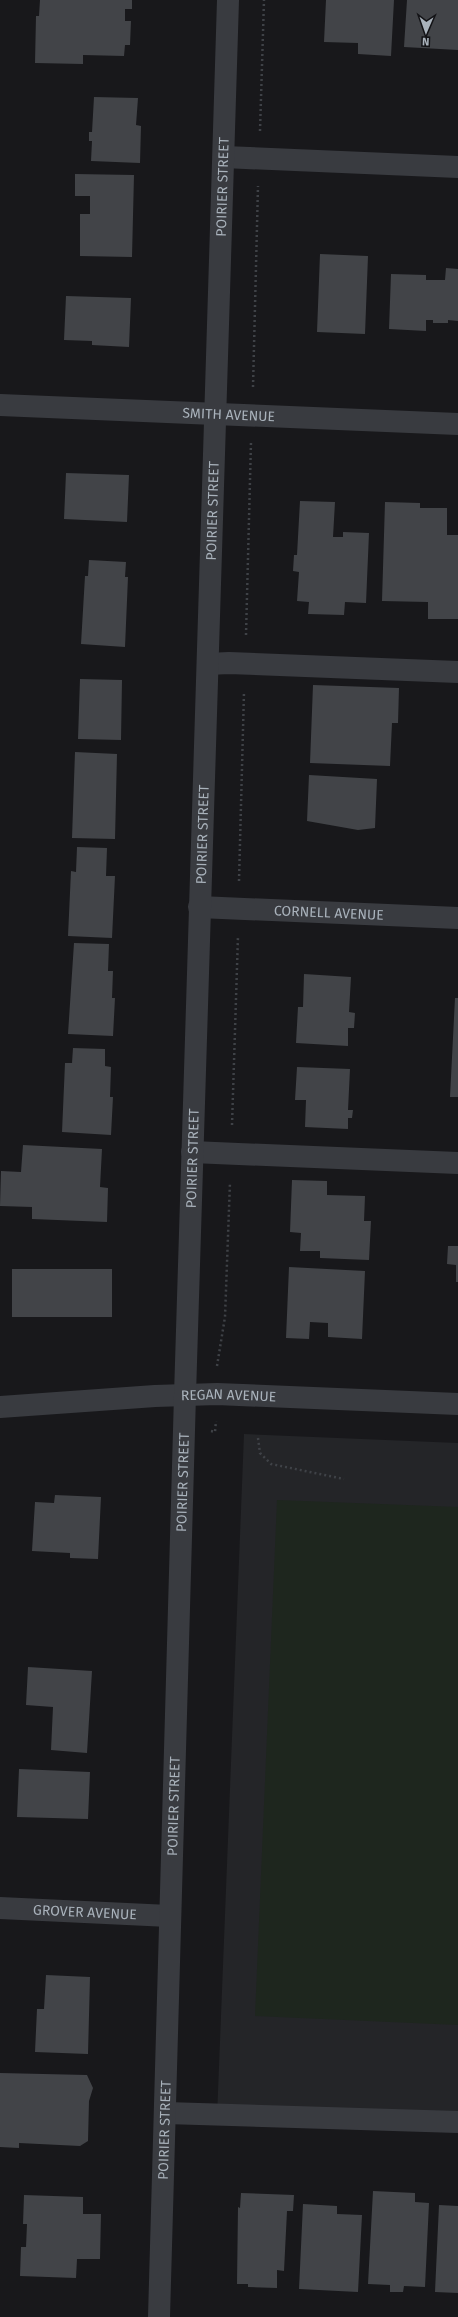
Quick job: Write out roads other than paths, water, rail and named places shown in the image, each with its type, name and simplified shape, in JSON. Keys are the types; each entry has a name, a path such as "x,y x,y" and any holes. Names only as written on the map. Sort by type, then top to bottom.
{"street":[{"name":"POIRIER STREET","path":"159,2317 166,2113 169,1916 199,907 208,664 228,0"},
{"path":"224,157 458,167"},
{"name":"SMITH AVENUE","path":"0,405 458,424"},
{"path":"208,664 237,663 458,672"},
{"name":"CORNELL AVENUE","path":"199,907 458,918"},
{"path":"192,1152 458,1163"},
{"name":"REGAN AVENUE","path":"0,1407 185,1394 458,1404"},
{"name":"GROVER AVENUE","path":"0,1908 169,1916"},
{"path":"166,2113 458,2122"}]}
